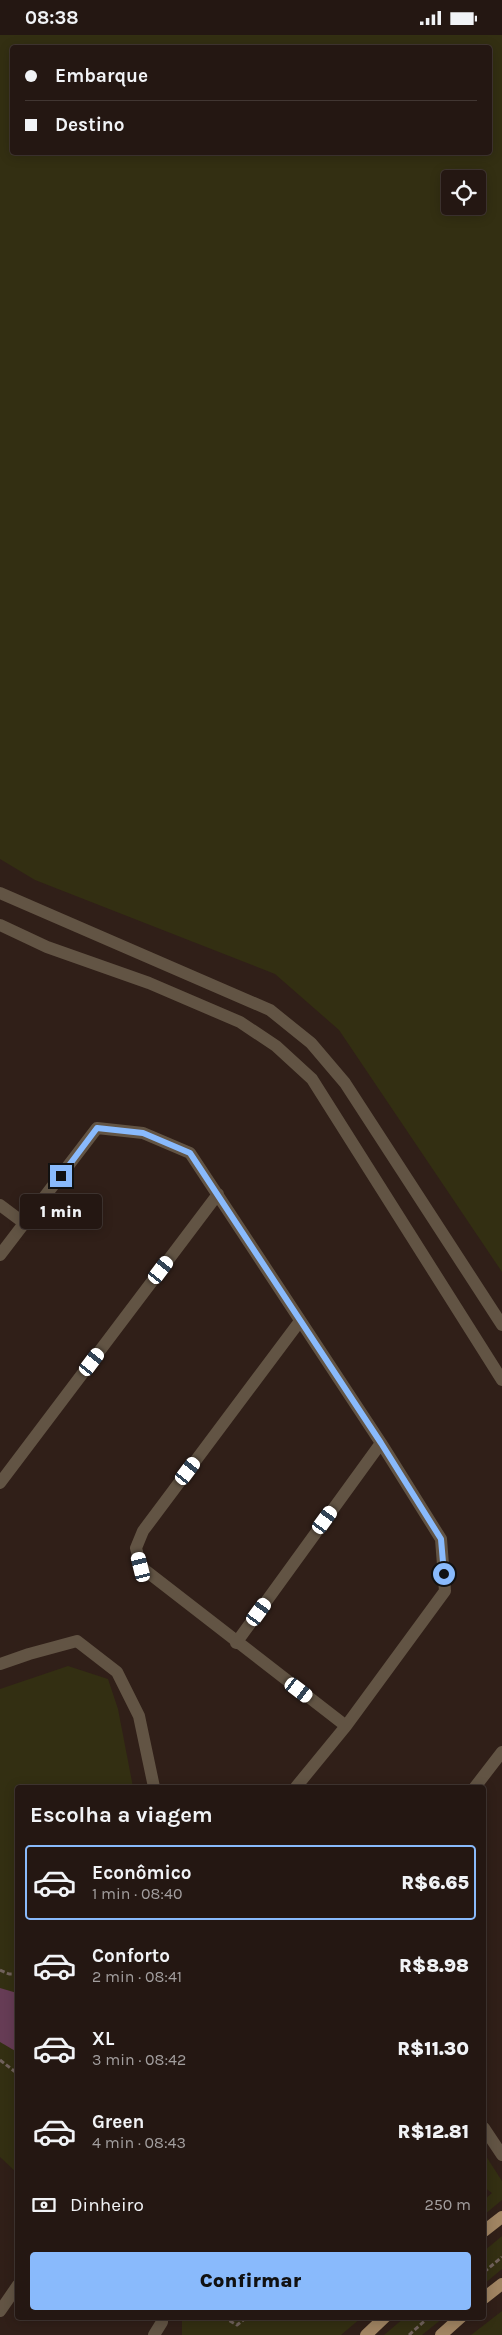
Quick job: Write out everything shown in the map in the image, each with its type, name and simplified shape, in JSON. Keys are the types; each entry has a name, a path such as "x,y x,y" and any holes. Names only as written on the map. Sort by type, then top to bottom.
{"main road":[{"path":"486,2229 502,2217"},
{"path":"486,2296 502,2284"},
{"path":"366,2335 382,2320"},
{"path":"441,2335 458,2320"}],"street":[{"path":"0,893 270,1010 311,1043 345,1083 502,1325"},
{"path":"0,925 47,947 149,983 240,1022 276,1046 312,1079 502,1379"},
{"path":"0,1255 97,1128 143,1133 190,1153 381,1443 441,1539 445,1591 346,1726 298,1785"},
{"path":"0,1483 218,1194"},
{"path":"0,1205 24,1223"},
{"path":"300,1321 143,1531 136,1548 141,1567 236,1643 346,1726"},
{"path":"236,1643 381,1443"},
{"path":"0,1664 77,1641 117,1672 139,1716 154,1785"},
{"path":"477,1785 502,1752"},
{"path":"486,2131 502,2155"},
{"path":"0,2311 15,2289"},
{"path":"154,2335 162,2323"}],"path":[{"path":"0,1970 9,1974 15,1974"},
{"path":"0,2060 15,2072"},
{"path":"486,2270 502,2257"},
{"path":"228,2320 237,2325 243,2320"},
{"path":"409,2335 426,2320"}],"shaded area":[{"path":"0,35 502,35 502,1272 339,1030 275,974 35,880 0,859"},
{"path":"68,1666 108,1679 118,1709 133,1785 15,1785 15,2171 0,2157 0,1689"},
{"path":"0,1988 15,1992 15,2051 0,2042"},
{"path":"486,2156 502,2181 502,2200 486,2213 486,2198 492,2193 486,2188"},
{"path":"502,2236 502,2269 486,2282 486,2249"},
{"path":"502,2311 502,2335 471,2335"},
{"path":"182,2320 359,2320 341,2335 182,2335"},
{"path":"402,2320 441,2320 422,2335 384,2335"}],"route":[{"path":"61,1176 97,1128 143,1133 190,1153 381,1443 441,1539 444,1574"}]}
